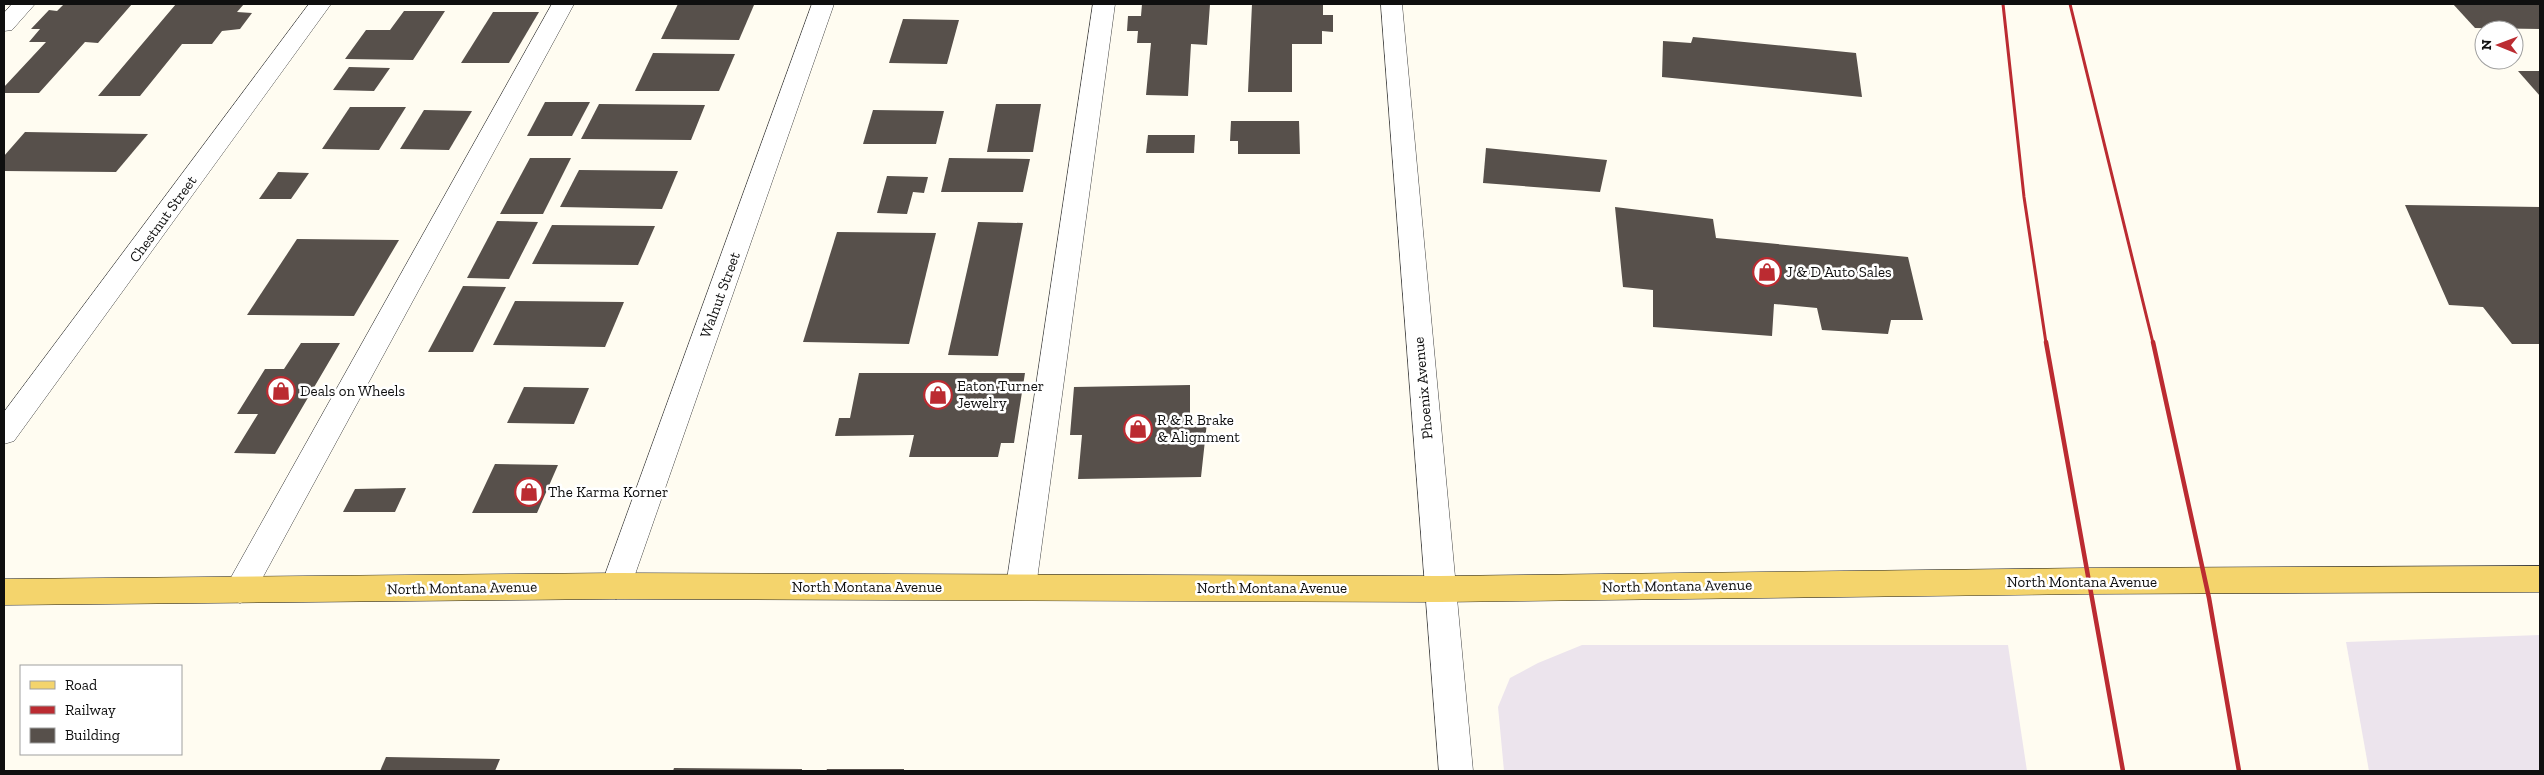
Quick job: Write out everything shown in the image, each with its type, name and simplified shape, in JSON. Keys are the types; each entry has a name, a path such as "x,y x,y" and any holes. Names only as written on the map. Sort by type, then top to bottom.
{"main road":[{"name":"North Montana Avenue","path":"4,592 616,586 1440,589 2088,581 2540,579"}],"street":[{"path":"4,25 24,4"},
{"name":"Chestnut Street","path":"4,433 320,4"},
{"path":"240,590 563,4"},
{"name":"Walnut Street","path":"616,586 823,4"},
{"path":"1021,587 1104,4"},
{"name":"Phoenix Avenue","path":"1391,4 1456,771"}],"shaded area":[{"path":"2540,635 2540,771 2369,771 2346,642"},
{"path":"1582,645 2008,645 2027,771 1504,771 1498,707 1510,678 1538,663"}],"building":[{"path":"64,4 132,4 98,43 85,42 39,93 4,93 4,87 46,42 29,42 40,29 31,29 49,10 57,11"},
{"path":"176,4 244,4 237,12 252,13 240,29 222,31 212,44 182,44 140,96 98,96"},
{"path":"678,4 754,5 739,40 661,39"},
{"path":"1142,4 1210,4 1207,45 1191,44 1188,96 1146,95 1151,43 1137,43 1138,31 1127,31 1128,16 1141,16"},
{"path":"1252,4 1323,4 1323,15 1333,15 1333,32 1322,31 1322,44 1292,44 1292,92 1248,92"},
{"path":"2453,4 2540,4 2540,29 2524,29 2524,20 2474,20 2474,27"},
{"path":"404,11 445,11 413,60 345,59 366,30 390,30"},
{"path":"493,12 539,12 509,63 461,63"},
{"path":"903,19 959,20 947,64 889,63"},
{"path":"1693,37 1856,53 1862,97 1662,77 1663,41 1691,43"},
{"path":"653,53 735,54 719,91 635,91"},
{"path":"349,67 390,68 374,91 333,90"},
{"path":"2518,71 2540,71 2540,96"},
{"path":"545,102 590,102 572,136 527,136"},
{"path":"599,104 705,105 691,140 581,139"},
{"path":"996,104 1041,104 1033,152 987,152"},
{"path":"350,107 406,107 379,150 322,149"},
{"path":"424,110 472,111 449,150 400,149"},
{"path":"873,110 944,111 936,144 863,144"},
{"path":"1231,121 1299,121 1300,154 1238,154 1238,141 1230,141"},
{"path":"25,132 148,134 116,172 4,171 4,156"},
{"path":"1148,135 1195,135 1194,153 1146,153"},
{"path":"1486,148 1607,160 1600,192 1483,183"},
{"path":"530,158 571,158 543,214 500,214"},
{"path":"949,158 1030,159 1023,192 941,192"},
{"path":"579,170 678,171 662,209 560,207"},
{"path":"278,172 309,173 291,199 259,199"},
{"path":"887,176 928,177 924,193 913,192 907,214 877,213"},
{"path":"2405,205 2540,207 2540,344 2512,344 2483,307 2449,305"},
{"name":"J & D Auto Sales","path":"1615,207 1713,219 1716,238 1908,257 1923,320 1891,320 1888,334 1822,330 1817,308 1774,304 1772,336 1653,327 1653,290 1623,287"},
{"path":"497,221 538,222 509,279 467,278"},
{"path":"978,222 1023,223 998,356 948,355"},
{"path":"552,225 655,226 638,265 532,264"},
{"path":"837,232 936,233 909,344 803,342"},
{"path":"297,239 399,240 354,316 247,315"},
{"path":"463,286 506,287 473,352 428,352"},
{"path":"515,301 624,302 605,347 493,345"},
{"name":"Deals on Wheels","path":"301,343 340,343 275,454 234,453 258,414 237,414 265,369 284,369"},
{"name":"Eaton Turner Jewelry","path":"859,373 1025,373 1014,443 1001,443 998,457 909,457 914,435 835,436 839,418 850,418"},
{"name":"R & R Brake & Alignment","path":"1190,385 1190,422 1207,422 1201,477 1078,479 1082,435 1070,435 1074,387"},
{"path":"524,387 589,388 574,424 507,423"},
{"path":"495,464 558,465 537,513 472,513"},
{"path":"406,488 395,512 343,512 355,489"},
{"path":"386,757 500,759 495,771 380,771"},
{"path":"674,768 802,769 802,771 673,771"},
{"path":"827,769 904,769 904,771 826,771"}],"railway":[{"path":"2003,4 2024,197 2046,343"},
{"path":"2070,4 2153,343"},
{"path":"2046,342 2123,771"},
{"path":"2153,342 2209,598 2239,771"}],"place":[{"name":"J & D Auto Sales","path":"1767,272"},
{"name":"Deals on Wheels","path":"281,391"},
{"name":"Eaton Turner Jewelry","path":"938,395"},
{"name":"R & R Brake & Alignment","path":"1138,429"},
{"name":"The Karma Korner","path":"529,492"}]}
